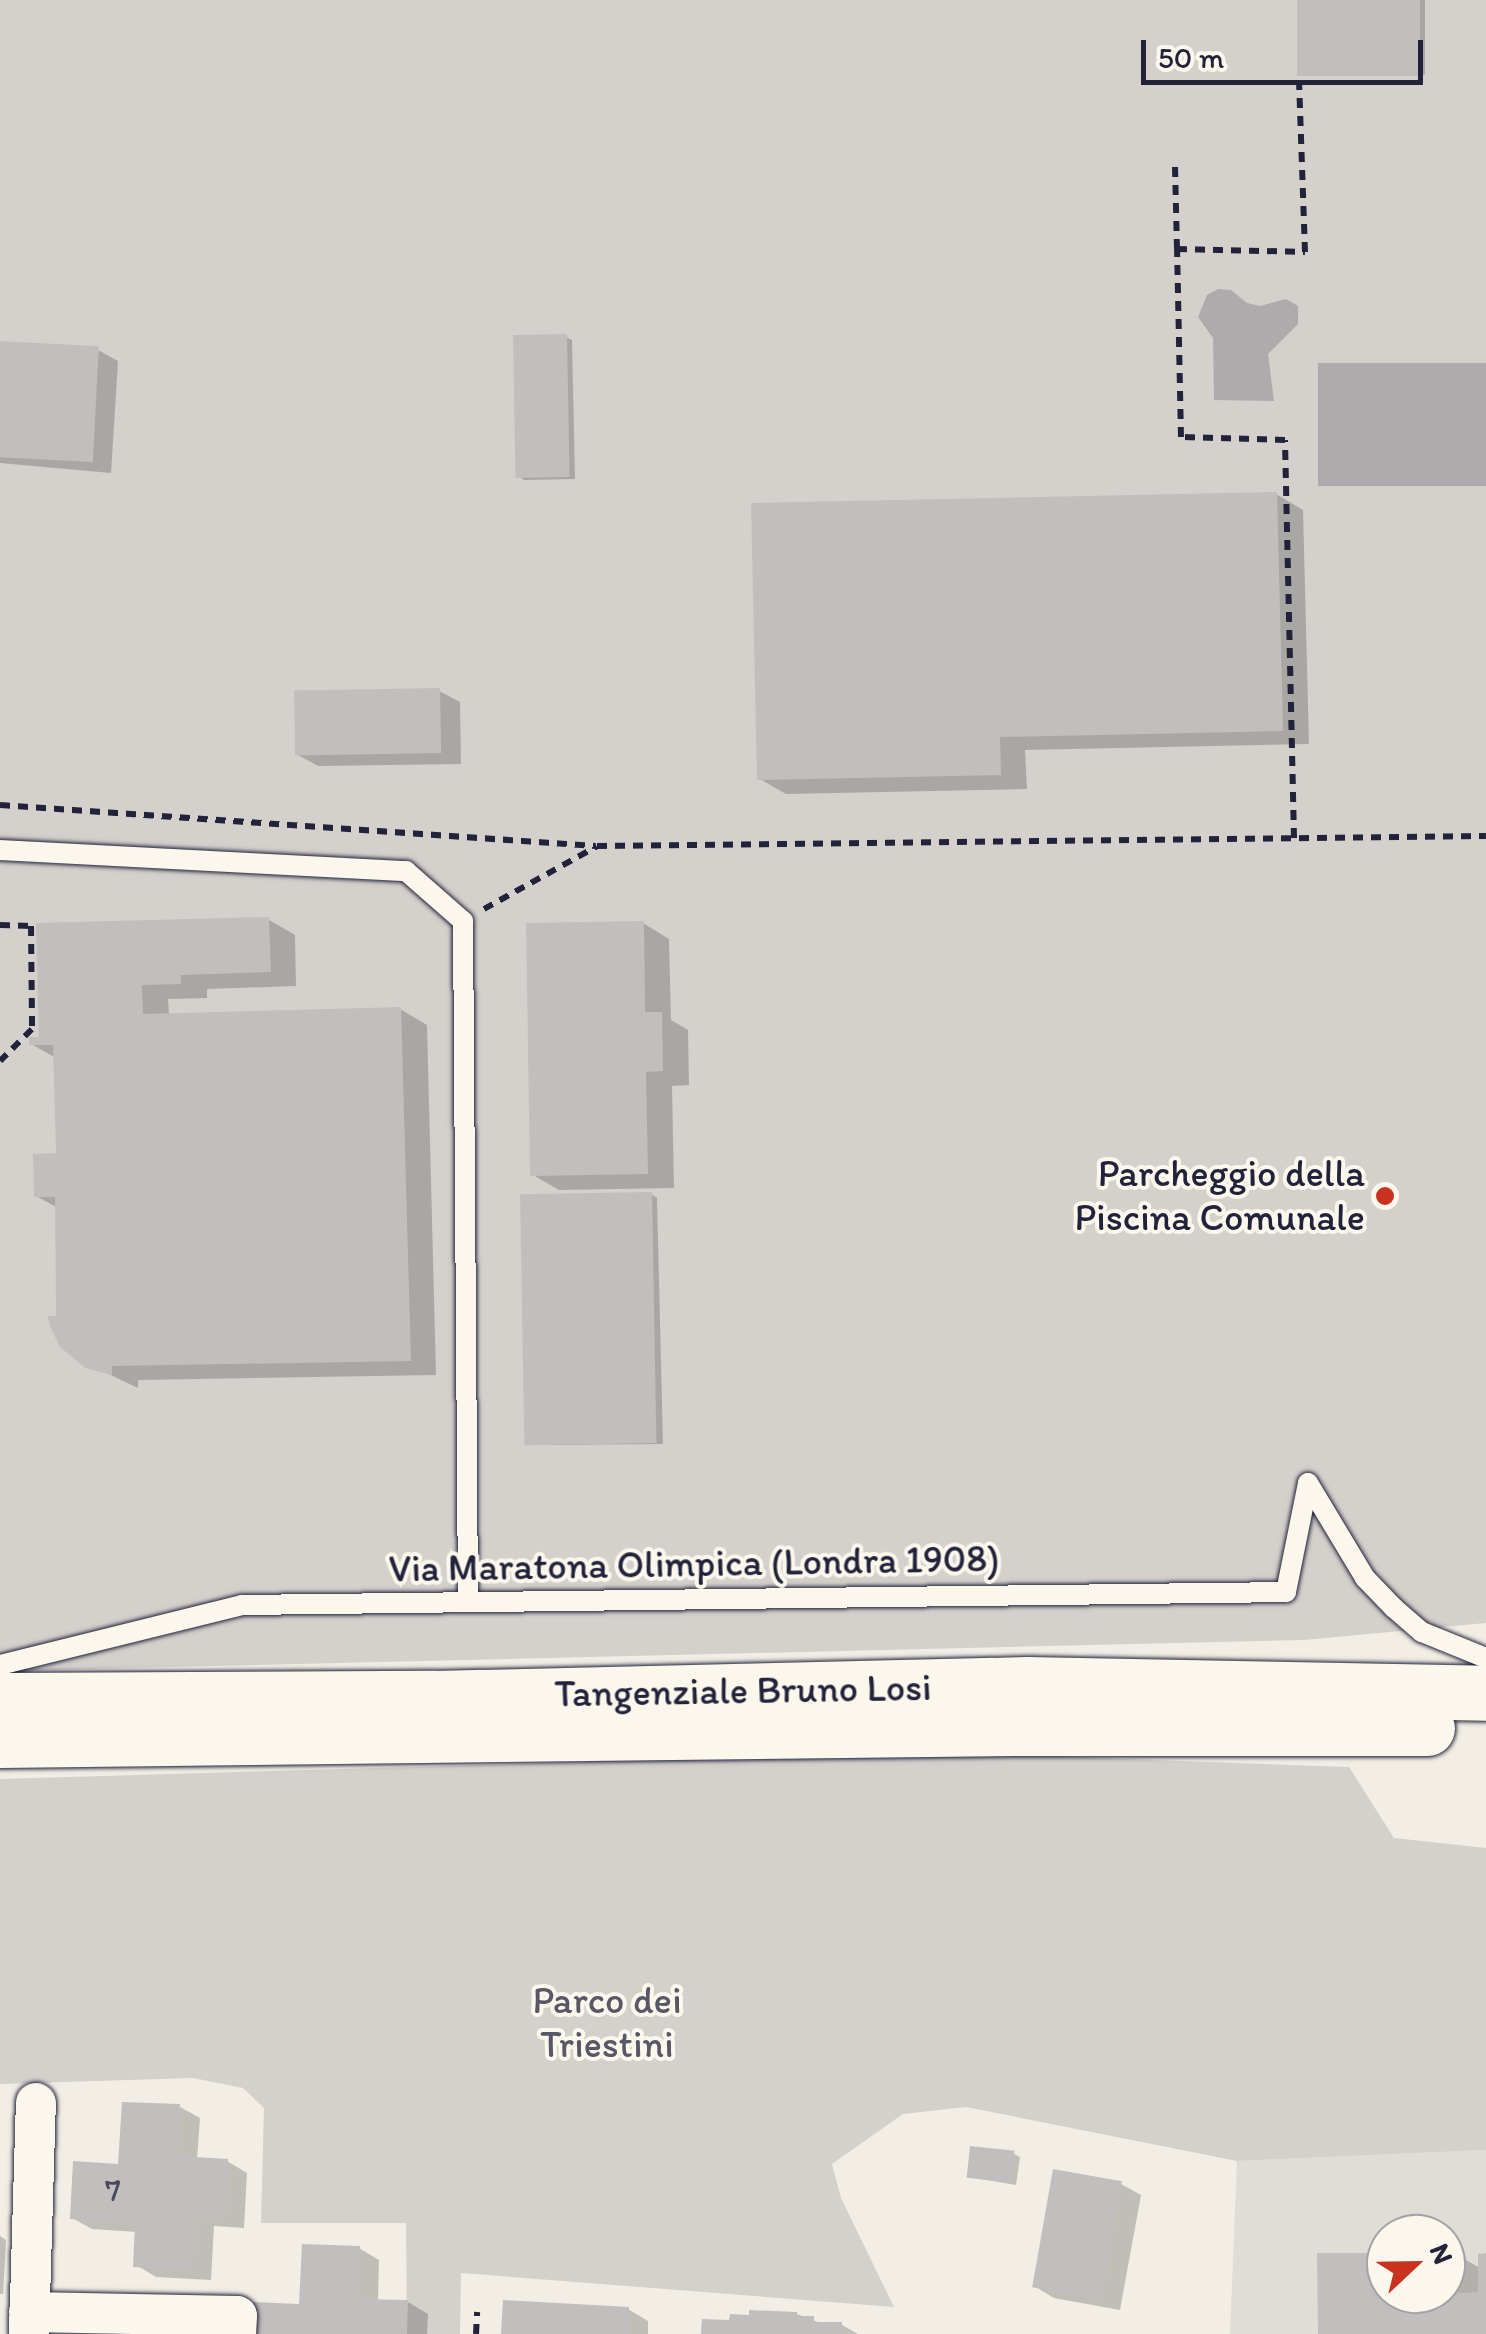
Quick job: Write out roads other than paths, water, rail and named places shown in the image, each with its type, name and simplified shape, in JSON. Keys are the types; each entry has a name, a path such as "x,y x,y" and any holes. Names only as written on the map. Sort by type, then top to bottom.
{"main road":[{"name":"Tangenziale Bruno Losi","path":"0,1700 435,1698 1027,1684 1486,1693"},
{"name":"Tangenziale Bruno Losi","path":"0,1740 1015,1728 1486,1728"}],"street":[{"path":"36,2104 29,2323 237,2316 236,2334"}],"lane":[{"path":"0,850 406,871 463,921 468,1600"},
{"name":"Via Maratona Olimpica (Londra 1908)","path":"0,1665 242,1605 1286,1592 1308,1483 1366,1578 1394,1608 1422,1632 1486,1658"}],"place":[{"name":"Parcheggio della Piscina Comunale","path":"1385,1196"}],"park label":[{"name":"Parco dei Triestini","path":"607,2023"}]}
